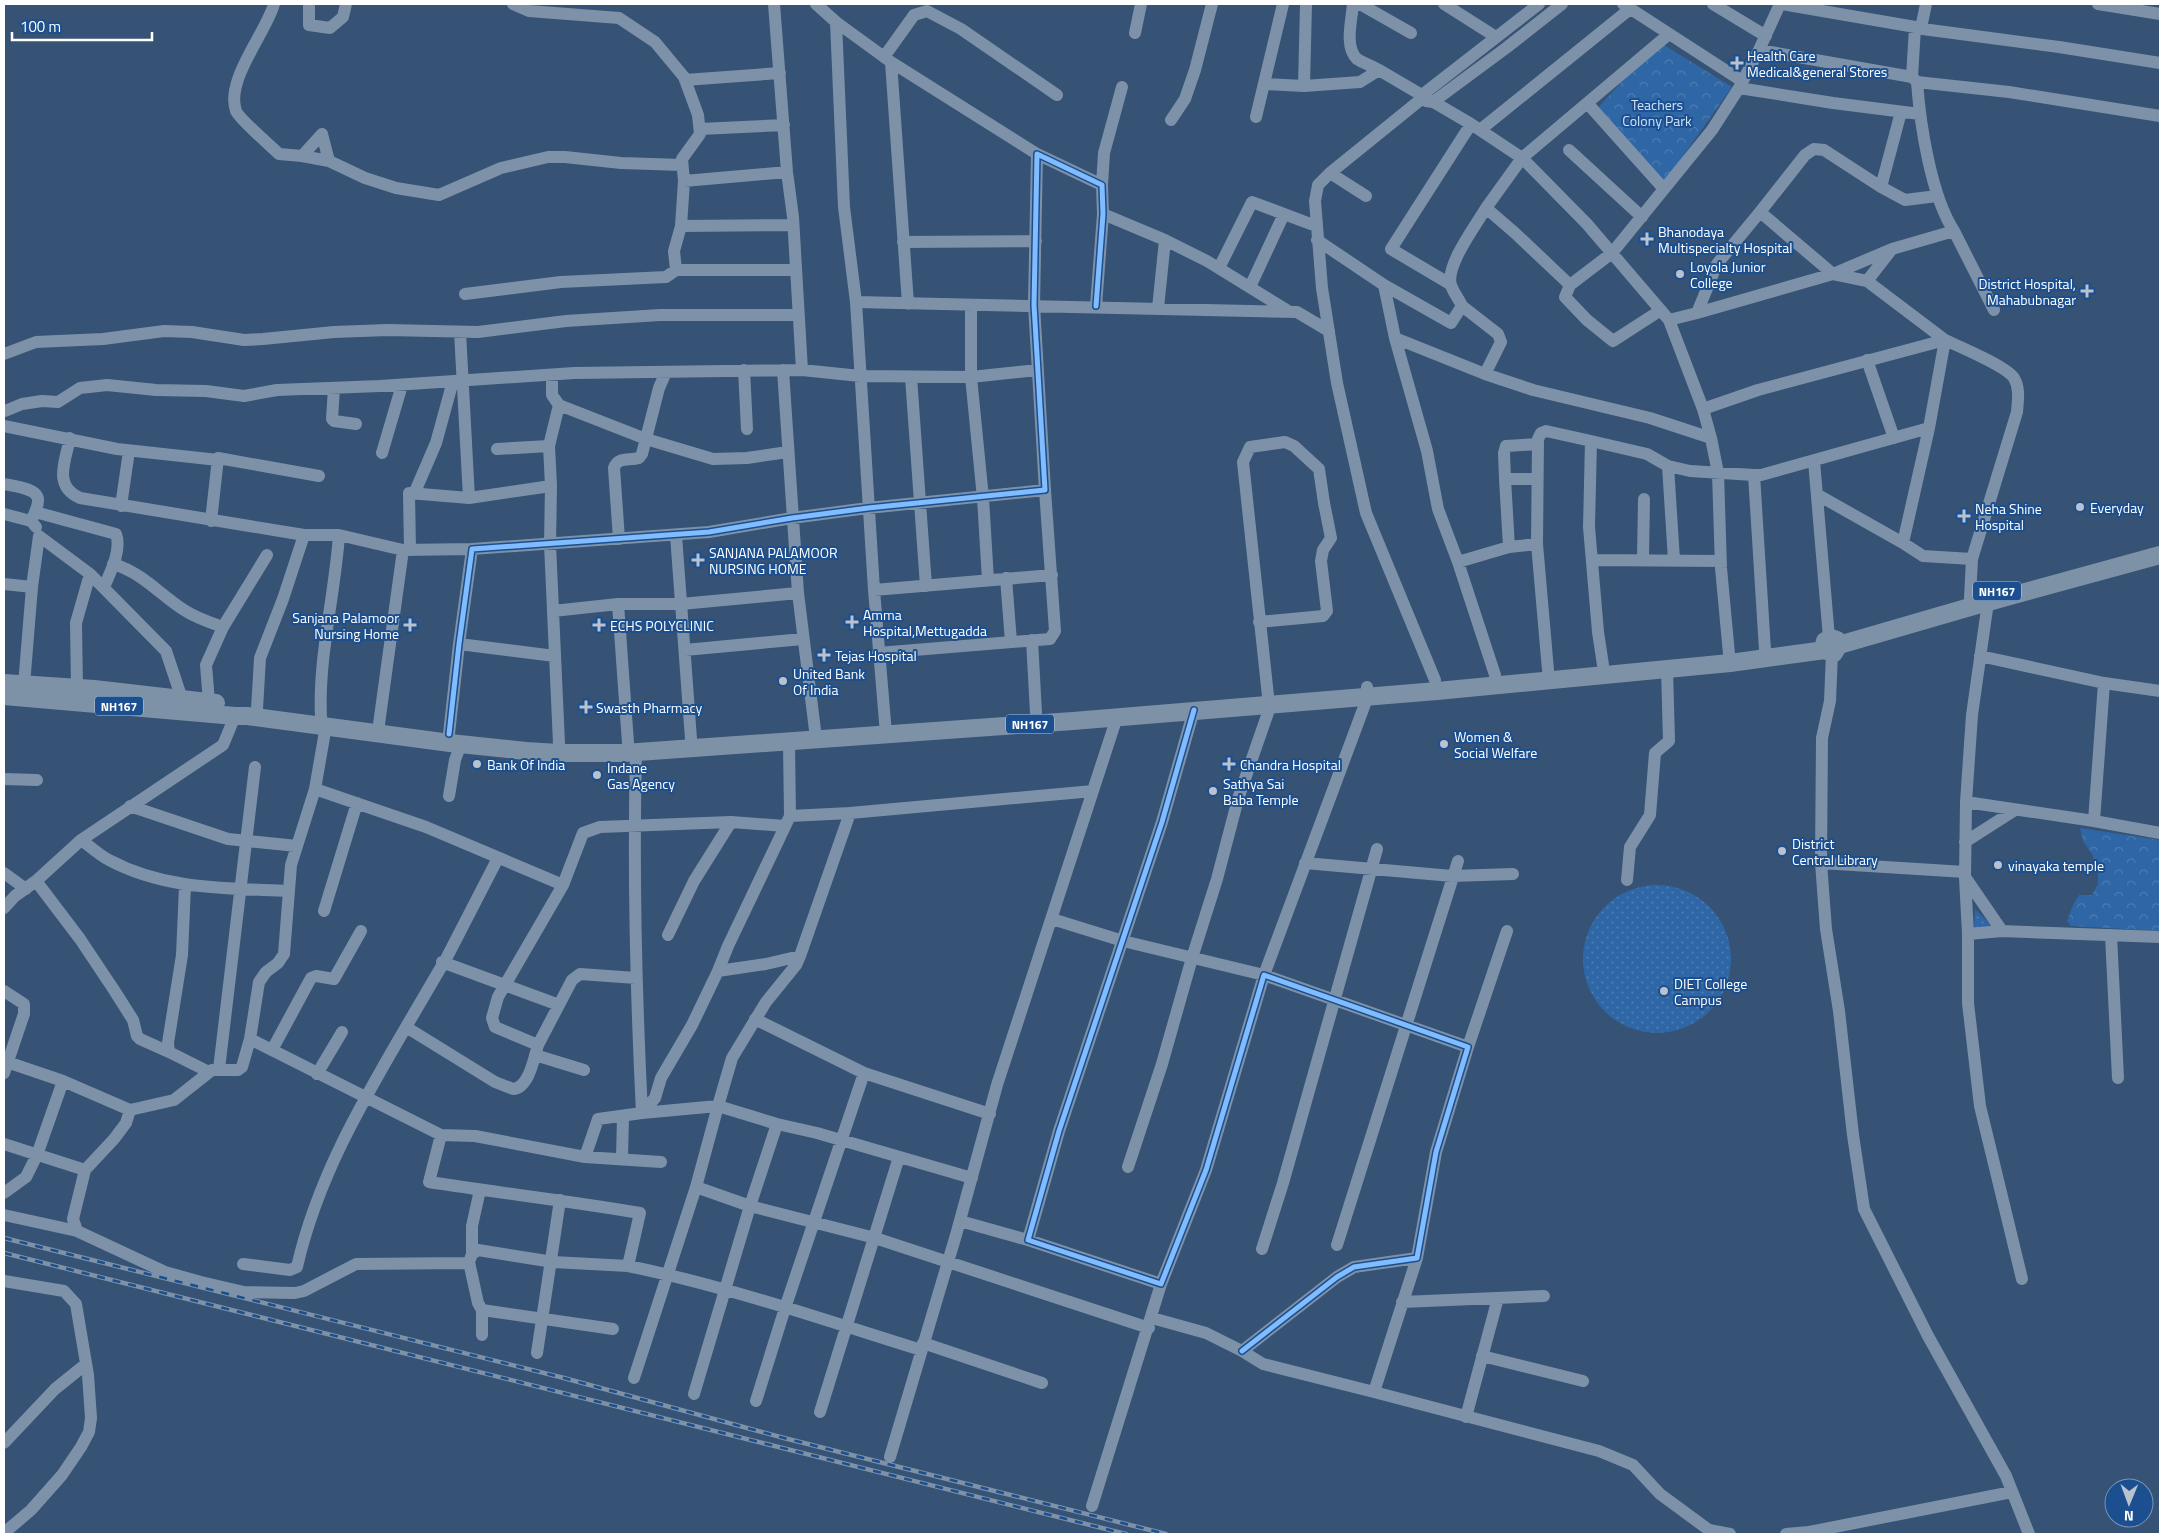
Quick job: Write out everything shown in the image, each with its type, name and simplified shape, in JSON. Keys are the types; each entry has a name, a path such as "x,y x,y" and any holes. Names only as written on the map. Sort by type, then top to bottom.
{"highway":[{"name":"NH167","path":"4,696 235,711 257,709 323,721 559,753 632,748 789,742 886,729 1036,713 1269,700 1730,663 1831,645 1988,602 2140,555 2160,546"},
{"name":"NH167","path":"1368,692 1435,680 1831,645 1970,598 2140,555 2160,555"},
{"name":"NH167","path":"4,682 209,702"},
{"name":"NH167","path":"235,711 247,716 379,724 455,739 632,748 691,739 815,730 886,729 1117,717 1194,710 1269,700"},
{"path":"209,702 235,711"}],"street":[{"path":"274,4 234,90 236,112 280,154 329,161 365,178 396,188 439,195 502,168 548,157 565,156 620,163 682,165"},
{"path":"310,4 309,25 330,28 343,17 346,4"},
{"path":"513,4 529,11 618,18 655,42 685,80 698,115 700,134 682,158 684,181 681,226 674,251 676,270"},
{"path":"774,4 793,225 802,370"},
{"path":"816,4 836,22 888,60 1037,154 1102,184"},
{"path":"1135,33 1141,4"},
{"path":"1170,120 1185,98 1212,4"},
{"path":"1256,117 1284,4"},
{"path":"1304,86 1306,4"},
{"path":"1353,4 1350,38 1351,51 1358,59 1379,70 1420,98 1433,102 1475,127 1522,158 1587,224 1665,315 1703,409 1718,472 1720,561 1729,654"},
{"path":"1360,4 1411,33"},
{"path":"1444,4 1460,7 1496,37"},
{"path":"1435,680 1366,513 1337,383 1317,240 1315,201 1318,185 1330,172 1496,37 1540,4"},
{"path":"1433,102 1562,4"},
{"path":"1713,4 1766,36"},
{"path":"1954,231 1892,249 1833,274 1697,313 1665,315 1613,341 1587,320 1565,297 1570,285 1612,253 1712,130 1741,85 1781,4 1921,28 2160,63"},
{"path":"1921,28 1926,4"},
{"path":"2098,4 2160,14"},
{"path":"1485,374 1501,338 1462,306 1450,284 1391,249 1475,127 1627,6 1741,85 1920,114"},
{"path":"908,304 888,60 914,15 927,11 961,29 1057,95"},
{"path":"836,22 844,207 856,302 878,653 886,729"},
{"path":"1921,28 1915,28 1915,79 1920,114 1937,196 1994,310"},
{"path":"1450,284 1457,258 1486,208 1522,158 1669,34"},
{"path":"1759,50 1915,79 2160,116"},
{"path":"1265,84 1304,86 1360,82 1379,70"},
{"path":"685,80 780,73"},
{"path":"1096,306 1103,214 1104,153 1122,87"},
{"path":"1588,104 1664,189"},
{"path":"1881,187 1901,112"},
{"path":"700,129 784,125"},
{"path":"302,156 322,134 329,161"},
{"path":"1697,313 1716,264 1760,212 1804,155 1814,149 1824,150 1904,200 1937,196"},
{"path":"1570,150 1642,217"},
{"path":"878,653 1050,639 1055,631 1034,305 1037,154"},
{"path":"684,181 787,172"},
{"path":"1330,172 1366,196"},
{"path":"1219,268 1252,202 1316,226"},
{"path":"1486,208 1570,285"},
{"path":"1760,212 1833,274 1867,281 1945,340 2004,369 2014,377 2019,391 2017,412 1972,560 1970,598"},
{"path":"1103,214 1164,240 1219,268 1290,312"},
{"path":"1250,287 1284,214"},
{"path":"681,226 793,225"},
{"path":"903,242 1036,240"},
{"path":"1158,308 1164,240"},
{"path":"1317,240 1384,285 1451,323 1462,306"},
{"path":"1867,281 1892,249"},
{"path":"465,294 561,282 666,277 676,270 795,270"},
{"path":"1384,285 1395,338 1427,451 1438,509 1458,562 1495,674"},
{"path":"856,302 1297,312 1329,331"},
{"path":"971,305 971,376 983,498 988,580"},
{"path":"4,354 36,342 103,339 164,331 192,332 244,340 334,332 388,330 478,332 566,321 660,315 798,315"},
{"path":"460,332 458,381 469,498"},
{"path":"1395,338 1485,374 1542,392 1650,418 1711,438"},
{"path":"1703,409 1758,390 1945,340"},
{"path":"1903,543 1929,428 1945,340"},
{"path":"1867,360 1894,438"},
{"path":"744,370 747,429"},
{"path":"783,370 798,593 815,730"},
{"path":"319,476 218,458 218,460 130,451 6,426 5,409 42,401 58,402 80,388 107,385 156,390 206,391 244,396 278,390 402,385 552,375 802,370 860,376 911,377 971,376 1037,370"},
{"path":"620,539 614,468 620,460 639,458 659,388 666,372"},
{"path":"552,375 552,395 559,405 646,438 713,459 724,460 788,452"},
{"path":"911,377 926,586"},
{"path":"414,494 436,443 458,381"},
{"path":"382,453 402,385"},
{"path":"334,388 332,419 334,421 356,424"},
{"path":"559,405 549,446 551,486 550,544 559,744"},
{"path":"1548,670 1537,544 1536,478 1540,433 1546,431 1646,454 1668,466 1690,471 1754,476 1929,428"},
{"path":"70,438 63,475 66,490 80,498 304,535 339,535 406,550 472,549 709,532 868,508 983,498 1045,490"},
{"path":"1128,1167 1162,1064 1217,879 1238,799 1269,700 1259,622 1243,462 1250,447 1285,442 1294,446 1320,469 1331,538 1323,550 1321,560 1327,611 1323,616 1259,622"},
{"path":"1591,442 1589,527 1603,665"},
{"path":"1509,548 1504,453 1506,446 1538,444"},
{"path":"497,449 549,446"},
{"path":"121,506 130,451"},
{"path":"212,521 218,460"},
{"path":"1814,461 1831,645 1830,701 1822,738 1821,863 1826,929 1839,1011 1853,1135 1864,1209 1928,1336 2006,1476 2029,1534"},
{"path":"1668,466 1674,560"},
{"path":"1754,476 1765,650"},
{"path":"1505,479 1536,478"},
{"path":"4,484 31,491 39,500 33,516 39,536 32,587 24,685"},
{"path":"379,724 406,550 409,493 469,498 551,486"},
{"path":"1818,495 1923,556 1972,560"},
{"path":"1643,559 1644,499"},
{"path":"4,514 33,516 114,532 118,538 113,564 104,587"},
{"path":"257,709 260,658 283,599 304,535"},
{"path":"4,874 17,896 63,915 133,1020 137,1036 140,1039 214,1070 238,1070 242,1066 250,1039 259,982 266,972 278,964 284,954 291,865 315,789 323,721 320,694 339,535"},
{"path":"676,535 691,739"},
{"path":"39,536 90,574 166,651 182,699"},
{"path":"1458,562 1509,548 1537,544"},
{"path":"449,796 455,760 458,644 472,549"},
{"path":"209,702 206,665 223,627 267,555"},
{"path":"1592,560 1720,561"},
{"path":"113,564 134,572 184,610 198,618 223,627"},
{"path":"78,689 76,623 90,574"},
{"path":"874,590 1052,575"},
{"path":"1006,578 1011,642"},
{"path":"4,584 32,587"},
{"path":"553,611 618,604 681,604 798,593"},
{"path":"1988,602 1972,715 1966,802 1965,874 1968,934 1968,1003 1980,1106 2022,1279"},
{"path":"618,604 632,748 636,978 642,1114"},
{"path":"685,650 803,639"},
{"path":"1032,640 1036,713"},
{"path":"458,644 555,656"},
{"path":"1980,656 2104,683 2160,691"},
{"path":"1627,880 1630,847 1650,815 1655,753 1668,741 1667,669"},
{"path":"2094,822 2104,683"},
{"path":"1092,1506 1161,1284 1206,1170 1264,975 1368,692"},
{"path":"1028,1240 1060,1131 1162,822 1194,710"},
{"path":"17,896 81,840 223,745 235,711"},
{"path":"890,1456 990,1114 1117,717"},
{"path":"642,1114 655,1098 661,1078 692,1025 788,821 789,742"},
{"path":"4,991 24,1004 24,1014 5,1065 63,1081 130,1110 174,1100 214,1070 255,767"},
{"path":"4,779 38,780"},
{"path":"315,789 426,827 563,885"},
{"path":"584,1070 537,1050 495,1027 492,1022 498,997 563,885 583,833 600,827 788,821 850,813 1092,791"},
{"path":"1966,802 2160,833"},
{"path":"324,911 357,803"},
{"path":"130,806 204,833 246,842 297,846"},
{"path":"1966,842 2015,810"},
{"path":"634,1378 696,1188 732,1058 766,1002 796,965 850,813"},
{"path":"668,935 694,881 731,822"},
{"path":"81,840 108,860 147,876 186,886 288,891"},
{"path":"1262,1248 1283,1183 1333,999 1377,849"},
{"path":"243,1264 290,1270 297,1267 308,1223 328,1169 365,1096 442,962 447,957 498,858"},
{"path":"1337,1245 1458,861"},
{"path":"1821,863 1965,874"},
{"path":"1305,864 1452,876 1513,874"},
{"path":"1965,874 2002,931"},
{"path":"169,1052 168,1043 182,955 186,886"},
{"path":"1052,919 1123,941 1264,975 1468,1048"},
{"path":"272,1050 311,978 316,976 334,979 361,931"},
{"path":"1374,1392 1417,1258 1436,1152 1507,931"},
{"path":"1968,934 2002,931 2160,937"},
{"path":"2111,935 2118,1078"},
{"path":"718,972 800,956"},
{"path":"442,962 559,1005"},
{"path":"406,1027 494,1082 513,1089 521,1086 526,1080 537,1050 572,980 580,974 636,978"},
{"path":"755,1019 864,1072 990,1114"},
{"path":"317,1074 342,1032"},
{"path":"250,1039 441,1135 475,1136 585,1158 661,1162"},
{"path":"756,1401 864,1072"},
{"path":"4,1193 26,1177 37,1155 63,1081"},
{"path":"585,1158 598,1119 718,1106 972,1178"},
{"path":"78,1231 73,1219 85,1170 126,1123 130,1110"},
{"path":"622,1159 623,1116"},
{"path":"694,1394 724,1289 777,1124"},
{"path":"441,1135 429,1182 640,1213 628,1266"},
{"path":"4,1144 85,1170"},
{"path":"820,1412 900,1157"},
{"path":"696,1188 750,1206 875,1238 1150,1323 1206,1333 1263,1364 1598,1451 1633,1465 1660,1494 1709,1530 1730,1534"},
{"path":"480,1190 472,1226 470,1258 478,1304 482,1310 482,1334"},
{"path":"538,1353 553,1262 560,1200"},
{"path":"4,1215 78,1231 165,1272 244,1292 295,1293 323,1282 356,1264 470,1258 478,1250 553,1262 628,1266 724,1289 846,1327 922,1347 1042,1383"},
{"path":"960,1221 1028,1240 1161,1284"},
{"path":"1242,1351 1330,1282 1354,1267 1417,1258"},
{"path":"4,1282 64,1291 76,1304 86,1364 91,1418 89,1432 81,1447 47,1493 4,1533"},
{"path":"1402,1302 1544,1296"},
{"path":"1466,1417 1498,1298"},
{"path":"482,1310 543,1317 613,1329"},
{"path":"1482,1356 1583,1380"},
{"path":"4,1443 55,1389 86,1364"},
{"path":"1786,1534 1809,1532 2012,1492"}],"green space":[{"name":"Teachers Colony Park","path":"1659,42 1732,87 1663,184 1592,114"},
{"path":"2080,828 2160,840 2160,931 2071,926 2067,921 2079,895 2092,895 2098,884 2098,873 2092,854 2083,841"},
{"path":"1657,885 1685,890 1710,906 1726,931 1731,959 1726,987 1710,1012 1685,1028 1657,1033 1629,1028 1604,1012 1588,987 1583,959 1588,931 1604,906 1629,890"},
{"path":"1975,909 1993,927 1974,930"}],"railway":[{"path":"4,1238 564,1378 784,1438 1166,1534"},
{"path":"4,1253 1126,1534"}],"cycle path":[{"path":"449,734 472,549 709,532 868,508 1045,490 1034,305 1037,154 1102,185 1103,214 1096,306"},
{"path":"1194,710 1162,822 1059,1131 1028,1240 1161,1284 1206,1170 1264,975 1468,1047 1436,1152 1417,1258 1354,1267 1337,1277 1242,1351"}],"place":[{"name":"Health Care Medical&general Stores","path":"1737,63"},
{"name":"Bhanodaya Multispecialty Hospital","path":"1647,239"},
{"name":"Loyola Junior College","path":"1680,274"},
{"name":"District Hospital, Mahabubnagar","path":"2087,291"},
{"name":"Everyday","path":"2080,507"},
{"name":"Neha Shine Hospital","path":"1964,516"},
{"name":"SANJANA PALAMOOR NURSING HOME","path":"698,560"},
{"name":"Amma Hospital,Mettugadda","path":"852,622"},
{"name":"Sanjana Palamoor Nursing Home","path":"410,625"},
{"name":"ECHS POLYCLINIC","path":"599,625"},
{"name":"Tejas Hospital","path":"824,655"},
{"name":"United Bank Of India","path":"783,681"},
{"name":"Swasth Pharmacy","path":"586,707"},
{"name":"Women & Social Welfare","path":"1444,744"},
{"name":"Bank Of India","path":"477,764"},
{"name":"Chandra Hospital","path":"1229,764"},
{"name":"Indane Gas Agency","path":"597,775"},
{"name":"Sathya Sai Baba Temple","path":"1213,791"},
{"name":"District Central Library","path":"1782,851"},
{"name":"vinayaka temple","path":"1998,865"},
{"name":"DIET College Campus","path":"1664,991"}]}
